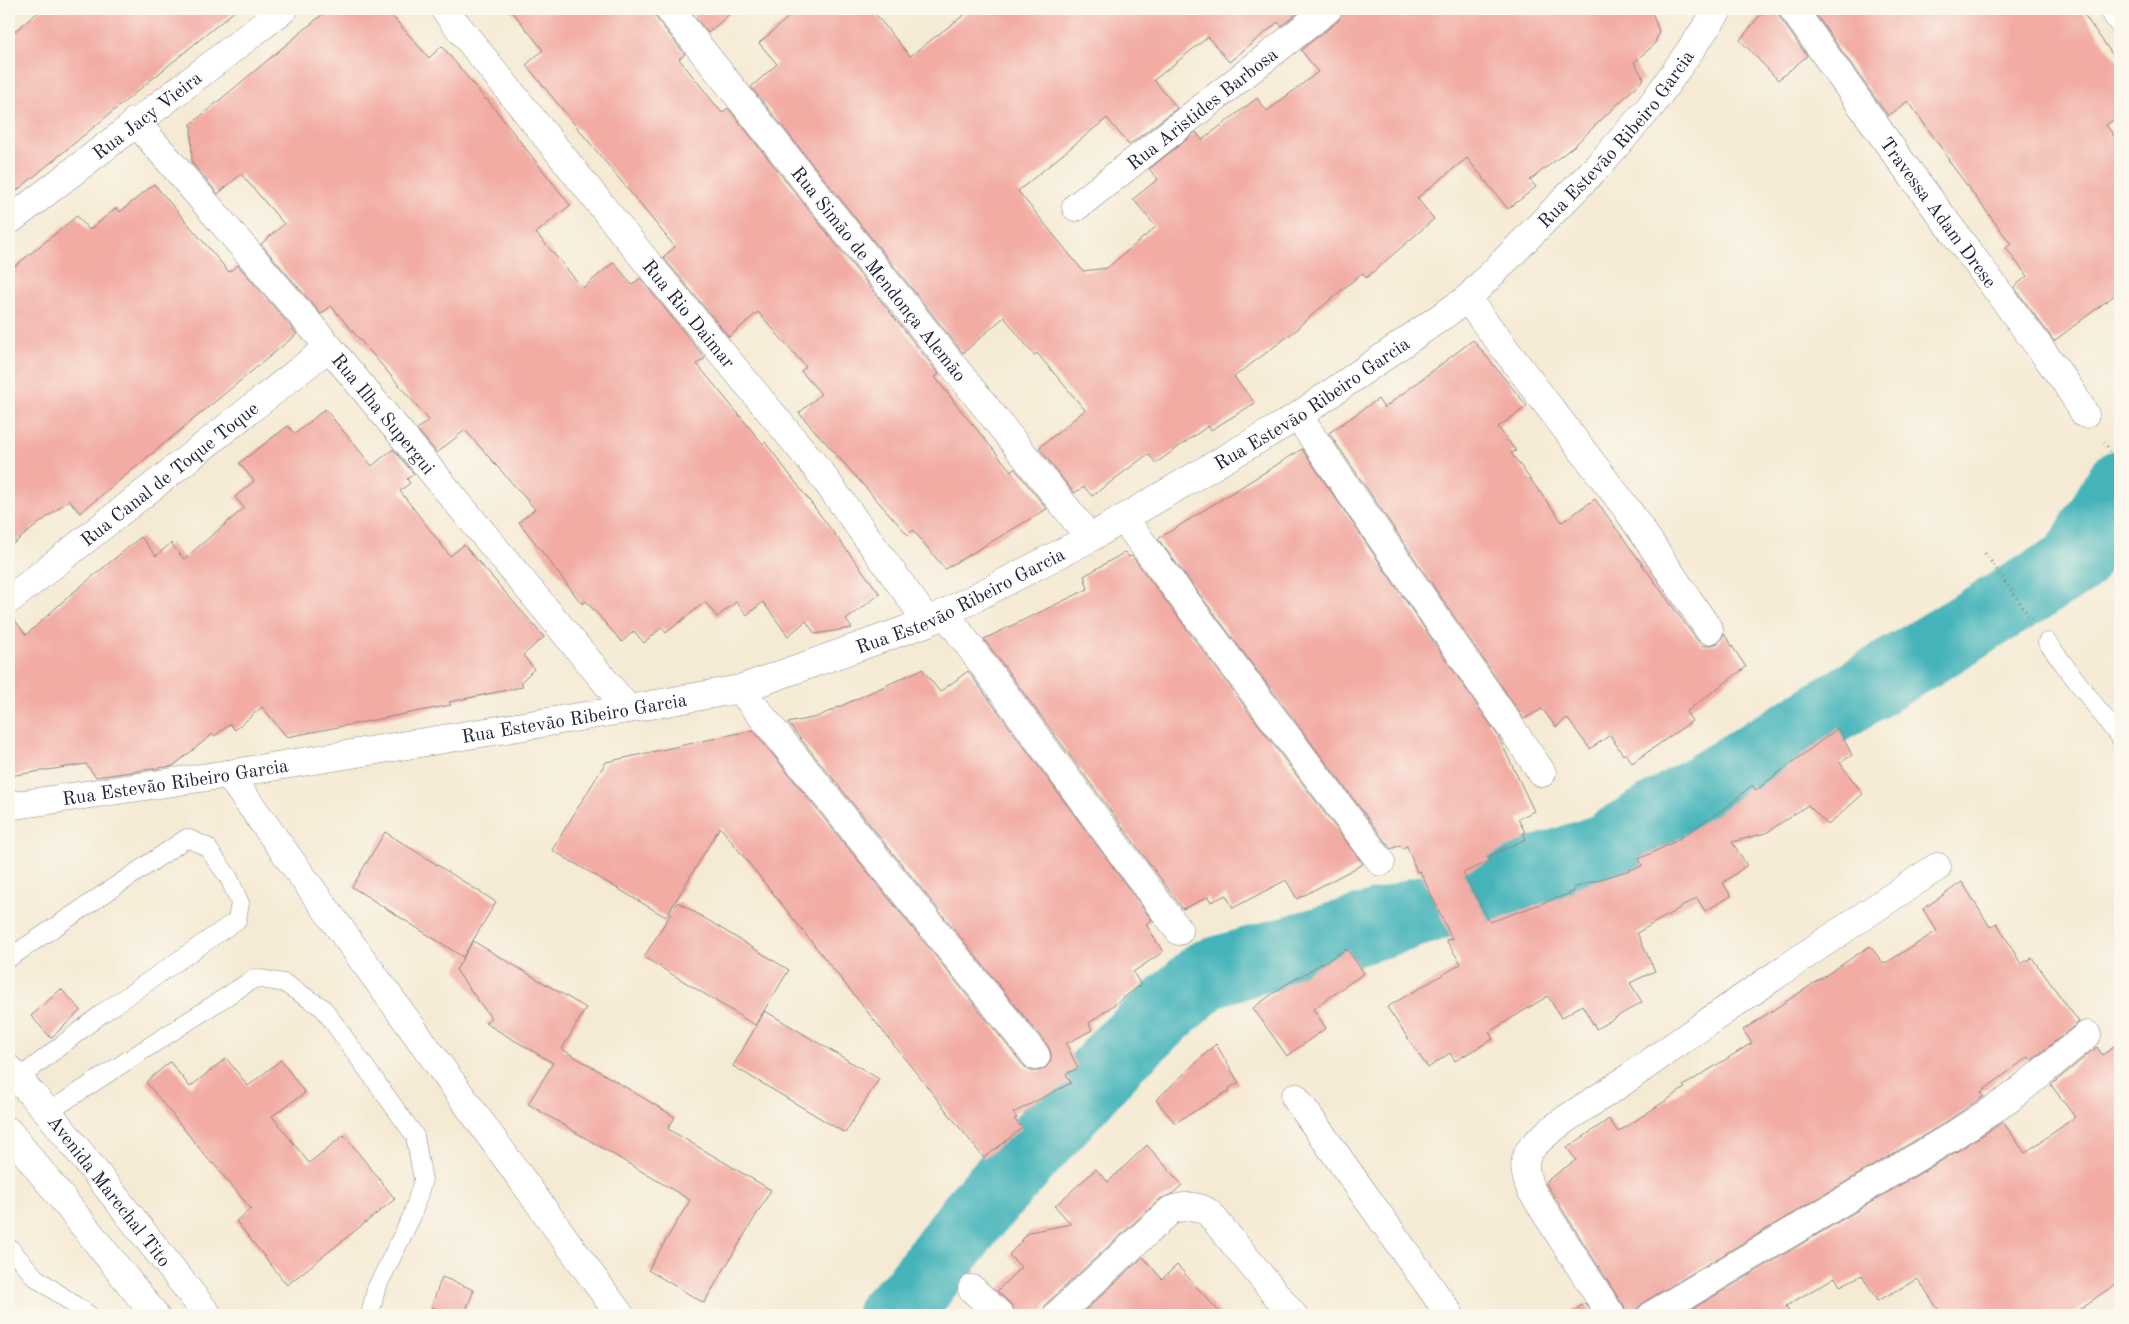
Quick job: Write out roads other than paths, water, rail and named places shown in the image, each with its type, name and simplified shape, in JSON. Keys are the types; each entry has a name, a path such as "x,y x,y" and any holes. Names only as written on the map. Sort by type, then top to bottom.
{"street":[{"name":"Rua Jacy Vieira","path":"9,221 136,121 284,9"},
{"name":"Rua Rio Daimar","path":"444,9 642,256 819,471 1179,930"},
{"name":"Rua Simão de Mendonça Alemão","path":"669,9 1090,538"},
{"name":"Rua Aristides Barbosa","path":"1076,207 1328,9"},
{"name":"Rua Estevão Ribeiro Garcia","path":"9,806 228,774 628,709 740,688 936,618 1090,538 1298,416 1467,299 1598,166 1651,106 1719,9"},
{"name":"Travessa Adam Drese","path":"1793,9 1894,153 2066,383 2085,414"},
{"path":"2113,9 2120,19"},
{"name":"Rua Ilha Supergui","path":"136,121 329,347 628,709"},
{"path":"1467,299 1627,508 1709,630"},
{"name":"Rua Canal de Toque Toque","path":"9,600 329,347"},
{"path":"1298,416 1542,773"},
{"path":"1124,519 1381,862"},
{"path":"740,688 1036,1056"},
{"path":"228,774 620,1315"},
{"path":"1611,1315 1531,1190 1525,1178 1528,1151 1563,1122 1752,990 1937,867"},
{"path":"1652,1315 2009,1099 2087,1035"},
{"name":"Avenida Marechal Tito","path":"13,1074 48,1112 208,1315"},
{"path":"1295,1097 1450,1315"},
{"path":"9,1132 156,1315"},
{"path":"1056,1315 1171,1210 1193,1206 1202,1208 1209,1213 1293,1315"},
{"path":"972,1288 1000,1315"}],"lane":[{"path":"2047,642 2120,738"},
{"path":"9,958 187,838 207,847 229,878 240,903 238,920 13,1074"},
{"path":"48,1112 255,978 284,983 323,1008 415,1136 424,1180 412,1216 376,1289 370,1315"},
{"path":"9,1247 36,1277 89,1315"}],"waterway":[{"path":"891,1315 910,1298 977,1211 1119,1053 1207,974 1394,920 1604,848 2075,562 2120,484"}]}
